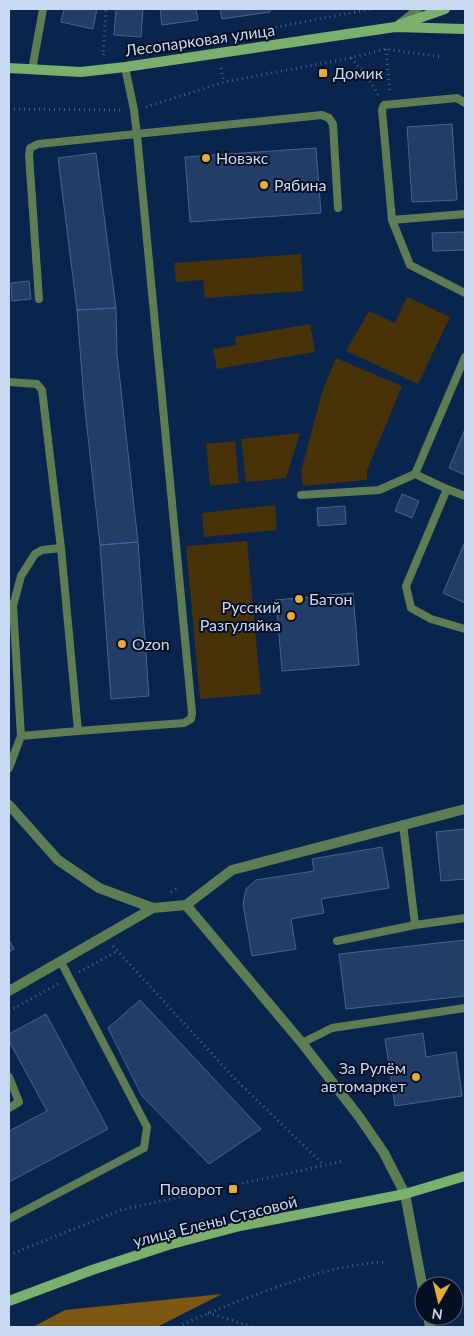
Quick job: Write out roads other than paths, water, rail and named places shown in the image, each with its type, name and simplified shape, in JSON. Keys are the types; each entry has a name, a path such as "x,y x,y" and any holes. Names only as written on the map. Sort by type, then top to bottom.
{"main road":[{"path":"395,27 446,9"},
{"name":"Лесопарковая улица","path":"9,68 81,72 395,27"},
{"path":"395,27 465,29"},
{"name":"улица Елены Стасовой","path":"9,1300 168,1245 240,1226 405,1194 465,1176"}],"street":[{"path":"9,806 58,860 99,888 153,908"},
{"path":"9,991 153,908 186,905 232,870 465,809"},
{"path":"9,812 18,818"},
{"path":"186,905 302,1043 360,1118 384,1153 405,1194 420,1276"}],"lane":[{"path":"32,70 42,9"},
{"path":"395,27 418,9"},
{"path":"21,736 184,723 191,719 192,713 137,134 134,110 124,67"},
{"path":"465,103 457,98 388,104 382,110 392,220 410,265 465,293"},
{"path":"39,299 29,155 30,148 38,144 322,115 329,118 333,124 338,208"},
{"path":"392,220 465,214"},
{"path":"302,495 379,490 415,474 465,357"},
{"path":"9,382 37,384 42,390 61,548 78,731"},
{"path":"415,474 465,496"},
{"path":"447,489 406,586 411,608 431,619 465,629"},
{"path":"9,768 21,736 12,606 21,576 35,554 42,550 61,548"},
{"path":"403,824 415,925"},
{"path":"337,941 415,925 465,918"},
{"path":"9,1219 144,1148 147,1127 61,962"},
{"path":"302,1043 332,1028 465,1008"},
{"path":"9,1077 19,1102 9,1108"}],"place":[{"name":"Домик","path":"323,73"},
{"name":"Новэкс","path":"206,158"},
{"name":"Рябина","path":"264,185"},
{"name":"Батон","path":"299,599"},
{"name":"Русский Разгуляйка","path":"291,616"},
{"name":"Ozon","path":"122,644"},
{"name":"За Рулём автомаркет","path":"416,1077"},
{"name":"Поворот","path":"233,1189"}]}
